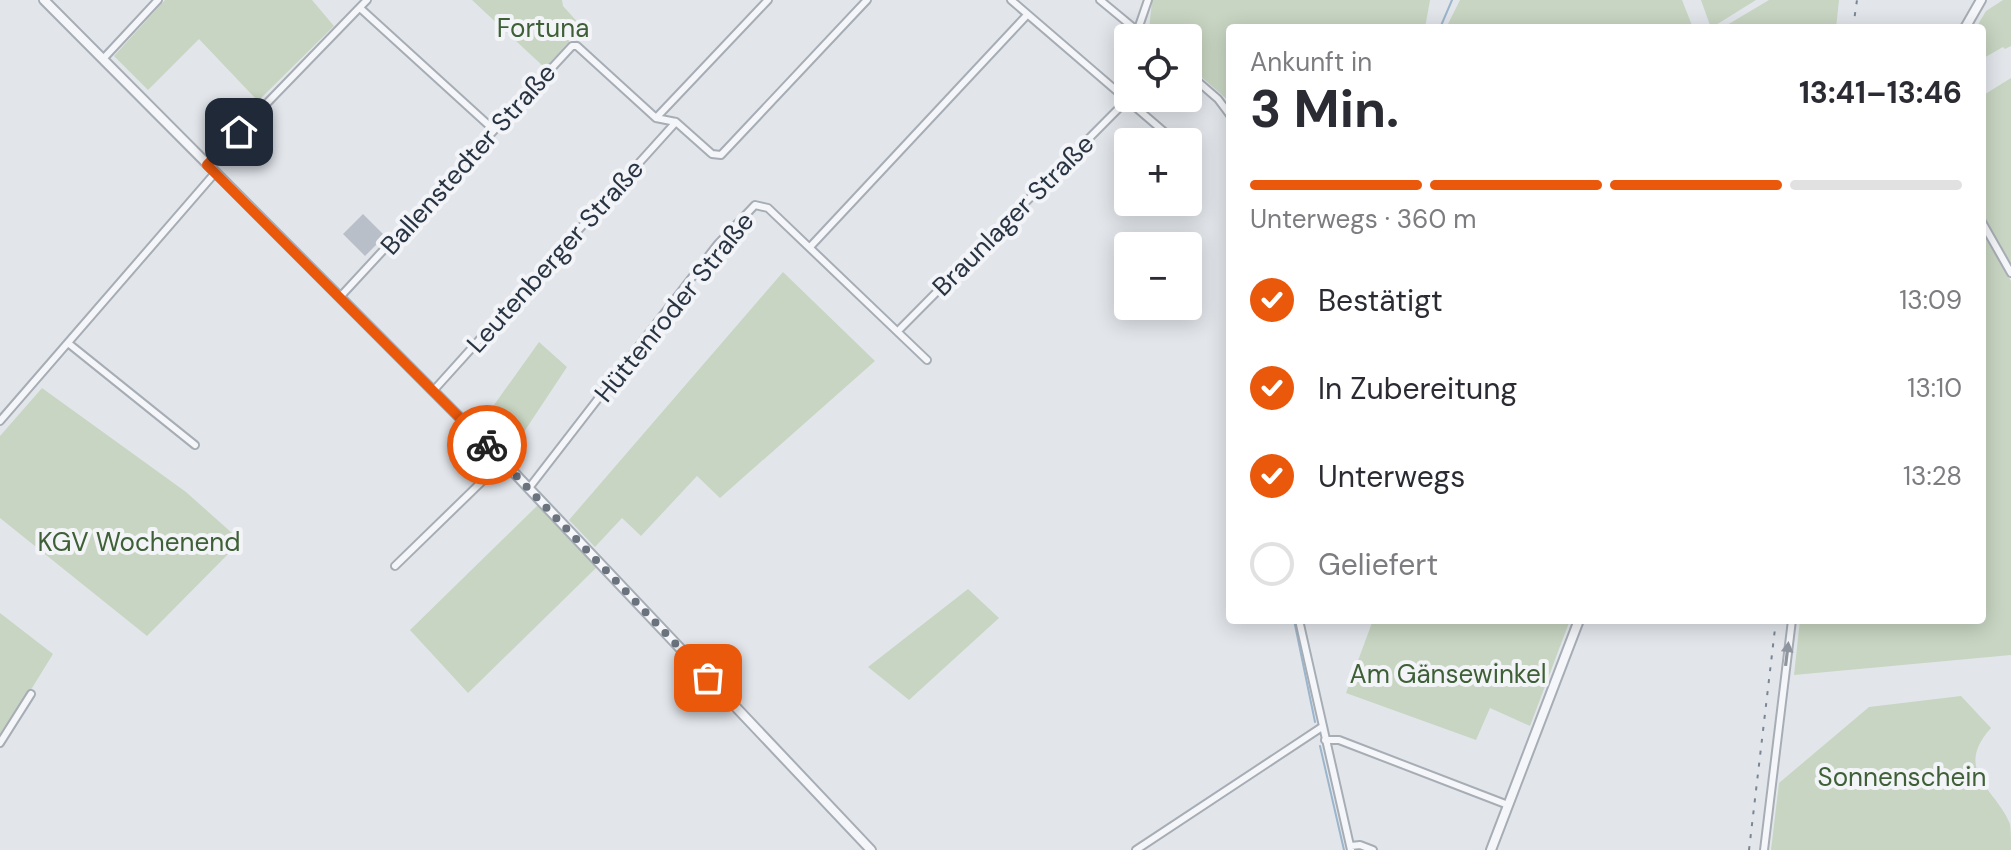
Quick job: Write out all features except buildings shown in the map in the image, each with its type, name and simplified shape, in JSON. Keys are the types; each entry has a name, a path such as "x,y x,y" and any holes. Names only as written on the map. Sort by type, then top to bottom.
{"street":[{"path":"44,0 434,390 871,850"},
{"path":"103,59 158,0"},
{"path":"207,165 367,0"},
{"path":"656,118 768,0"},
{"path":"656,118 676,122 712,154 721,155 867,0"},
{"path":"1011,0 1114,87"},
{"path":"1100,0 1128,24"},
{"path":"1140,24 1148,0"},
{"path":"1967,24 1981,0"},
{"path":"360,8 494,130"},
{"path":"927,360 810,247 1027,15"},
{"name":"Ballenstedter Straße","path":"340,297 574,45 656,118"},
{"path":"1202,85 1226,110"},
{"name":"Braunlager Straße","path":"898,331 1115,112"},
{"path":"1143,112 1160,128"},
{"name":"Leutenberger Straße","path":"434,390 676,122"},
{"path":"0,421 215,173"},
{"name":"Hüttenroder Straße","path":"529,488 717,245 752,208 759,205 768,208 810,247"},
{"path":"1986,229 2011,273"},
{"path":"68,343 195,445"},
{"path":"395,566 503,461"},
{"path":"1300,624 1351,848 1360,845 1373,850"},
{"path":"1491,850 1577,624"},
{"path":"1764,850 1791,624"},
{"path":"0,743 31,694"},
{"path":"1136,850 1322,727"},
{"path":"1325,740 1339,740 1508,805"}],"green space":[{"path":"165,0 312,0 334,26 258,101 199,39 148,90 114,56"},
{"name":"Fortuna","path":"472,0 562,0 563,6 582,27 545,68"},
{"path":"1152,0 1430,0 1426,24 1226,24 1226,98 1202,77 1202,24 1150,24"},
{"path":"1460,0 1682,0 1691,24 1448,24"},
{"path":"1701,0 1756,0 1717,24 1710,24"},
{"path":"1769,0 1839,0 1836,24 1729,24"},
{"path":"2003,0 2011,0 2011,46 1986,57 1986,24 1978,24 1986,11"},
{"path":"2011,78 2011,267 1986,220 1986,94"},
{"path":"1986,239 2011,281 2011,655 1794,675 1800,624 1986,624"},
{"path":"783,272 875,361 720,498 697,476 641,536 622,518 595,547 569,520"},
{"path":"539,342 567,367 508,456 479,426"},
{"name":"KGV Wochenend","path":"42,388 186,492 241,541 147,636 0,518 0,436"},
{"path":"538,505 597,567 468,693 410,630"},
{"path":"968,589 999,618 909,700 868,667"},
{"path":"0,613 53,654 0,740"},
{"name":"Am Gänsewinkel","path":"1372,624 1568,624 1530,726 1490,708 1476,740 1346,693"},
{"name":"Sonnenschein","path":"1961,696 1991,728 1980,743 1976,768 2010,824 2011,850 1771,850 1779,783 1869,707"}],"waterway":[{"path":"1442,24 1452,0"},
{"path":"1295,624 1315,722"},
{"path":"1320,746 1344,850"}],"railway":[{"path":"1854,24 1857,0"},
{"path":"1749,850 1776,624"}],"way so far":[{"path":"487,445 708,678"}],"route":[{"path":"239,132 207,165 487,445"}]}
